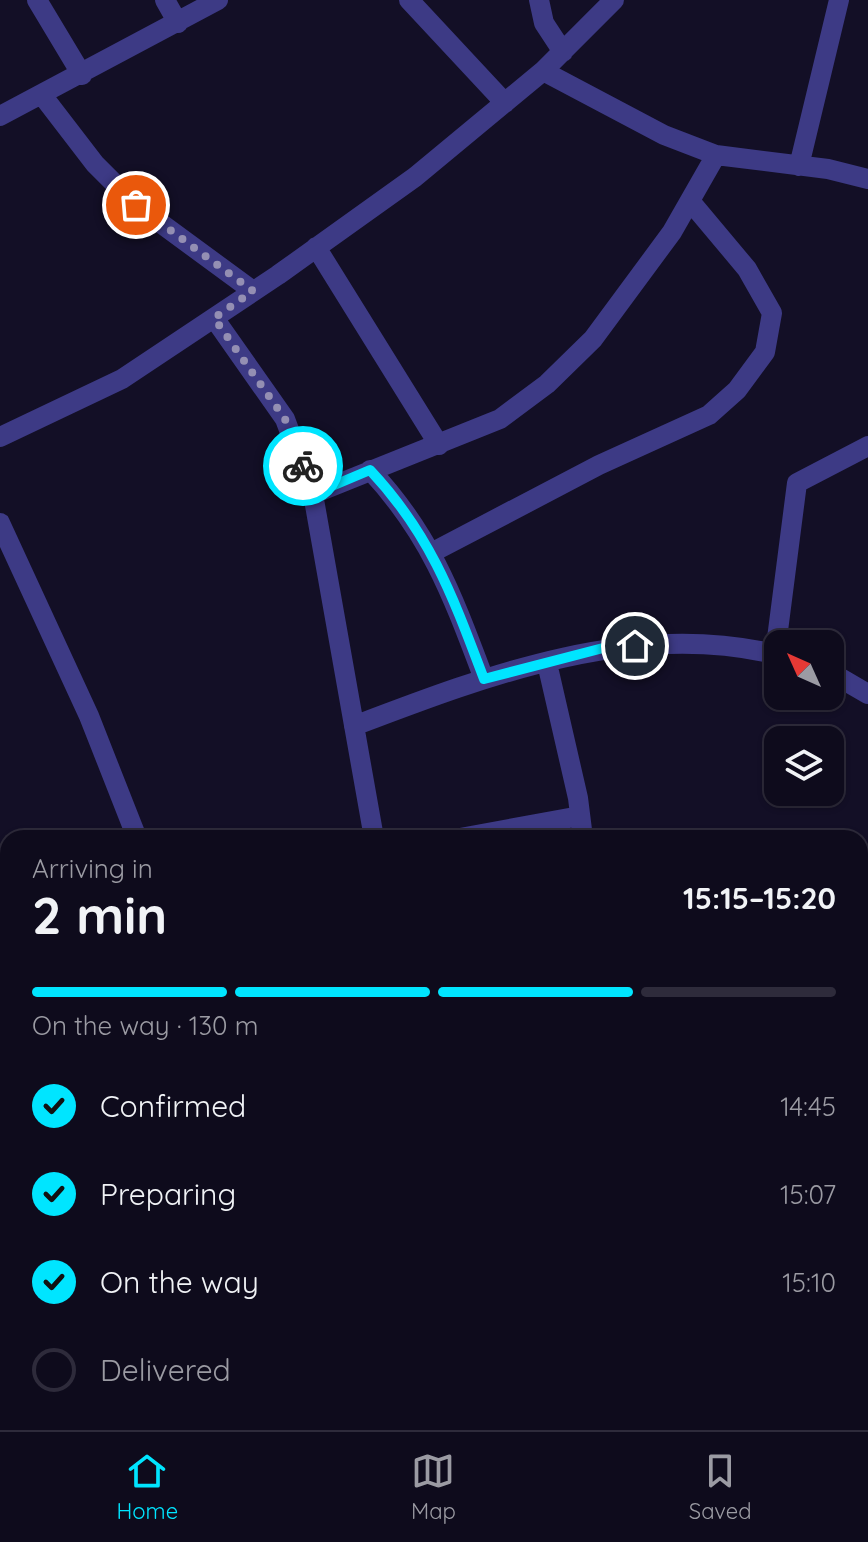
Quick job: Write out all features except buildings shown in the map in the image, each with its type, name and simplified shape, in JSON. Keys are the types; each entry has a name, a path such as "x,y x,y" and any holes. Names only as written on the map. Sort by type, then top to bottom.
{"street":[{"path":"37,0 82,75"},
{"path":"165,0 178,23"},
{"path":"0,116 218,0"},
{"path":"409,0 505,103"},
{"path":"539,0 544,23 563,52"},
{"path":"0,437 122,379 415,177 543,71 614,0"},
{"path":"799,166 839,0"},
{"path":"543,71 664,135 716,155 868,179"},
{"path":"42,95 95,164 136,205 253,291"},
{"path":"313,494 500,419 547,384 584,348 672,232 716,155"},
{"path":"431,553 599,465 709,415 737,390 765,352 772,313 747,269 690,201"},
{"path":"316,247 439,445"},
{"path":"214,318 285,419 313,494 373,830"},
{"path":"779,630 797,483 868,446"},
{"path":"370,470 417,525 450,588 484,679"},
{"path":"0,523 89,716 134,830"},
{"path":"354,726 484,679 607,647 717,642 764,652"},
{"path":"547,663 582,830"},
{"path":"844,680 868,694"},
{"path":"504,830 580,816"}],"way so far":[{"path":"136,205 253,291 214,318 249,363 285,419 303,466"}],"route":[{"path":"303,466 313,494 370,470 394,495 417,525 450,588 484,679 607,647 635,646"}]}
